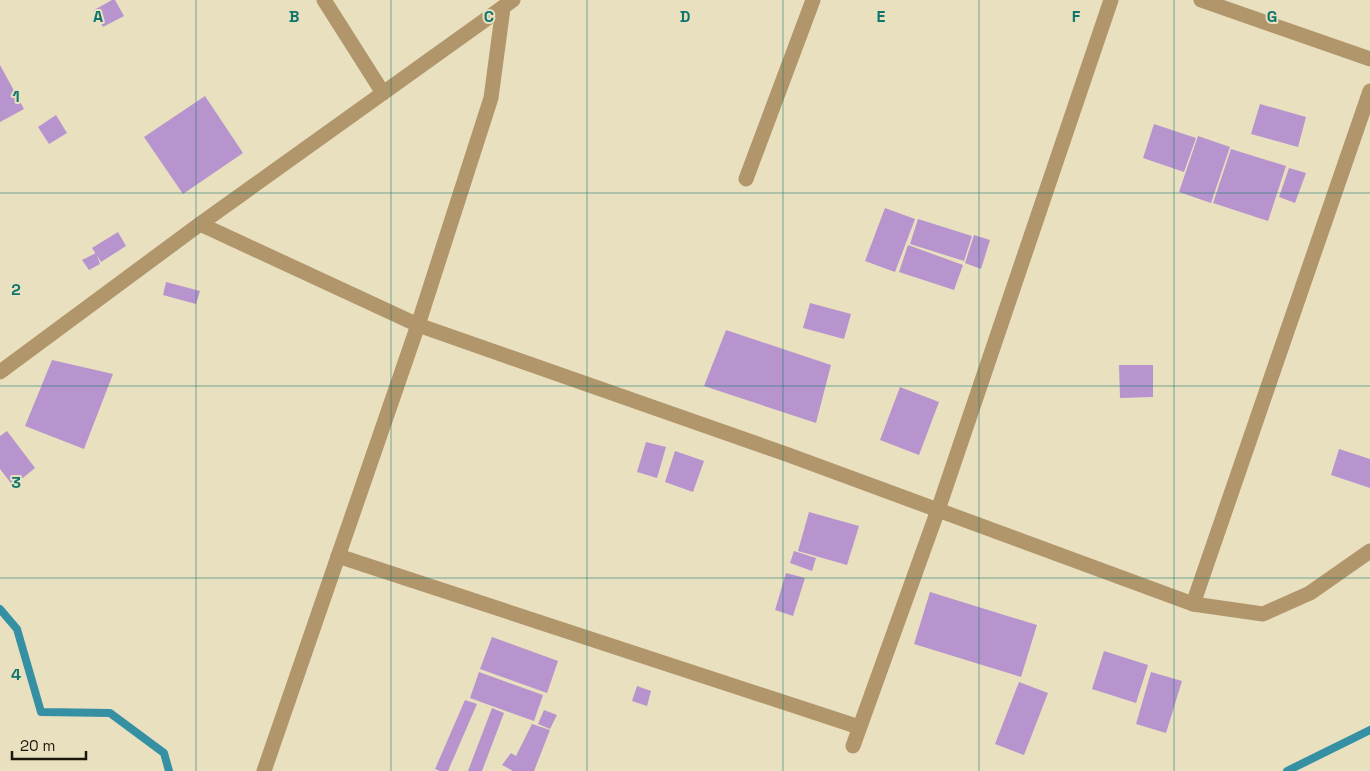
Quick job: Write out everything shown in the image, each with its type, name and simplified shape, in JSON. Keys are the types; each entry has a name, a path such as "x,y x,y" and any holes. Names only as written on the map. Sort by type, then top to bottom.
{"street":[{"path":"324,0 383,94"},
{"path":"746,179 813,0"},
{"path":"852,746 938,510 1111,0"},
{"path":"1201,0 1370,59"},
{"path":"0,372 200,224 508,4"},
{"path":"264,771 418,325 491,98 508,4"},
{"path":"1193,604 1370,91"},
{"path":"200,224 418,325 777,450 1193,604 1263,614 1310,592 1370,551"},
{"path":"338,556 859,727"}],"building":[{"path":"115,0 124,16 103,27 94,10"},
{"path":"0,65 24,109 0,122"},
{"path":"205,96 243,153 183,194 144,137"},
{"path":"1260,104 1306,117 1298,147 1251,134"},
{"path":"56,115 67,133 49,144 38,127"},
{"path":"1154,124 1196,138 1184,172 1143,158"},
{"path":"1198,136 1230,147 1211,203 1179,192"},
{"path":"1231,149 1286,166 1268,221 1213,203"},
{"path":"1289,168 1306,173 1295,203 1279,197"},
{"path":"885,208 915,219 895,272 865,261"},
{"path":"918,219 972,236 964,261 910,244"},
{"path":"118,232 126,246 101,262 92,248"},
{"path":"974,235 990,240 981,269 965,263"},
{"path":"908,245 963,265 954,290 899,272"},
{"path":"96,253 100,264 89,270 82,260"},
{"path":"166,282 200,291 196,304 163,295"},
{"path":"810,303 851,314 844,339 803,328"},
{"path":"726,330 831,365 816,423 704,386"},
{"path":"52,360 113,374 84,449 25,426"},
{"path":"1119,365 1153,365 1153,397 1120,398"},
{"path":"900,387 939,402 919,455 880,440"},
{"path":"7,431 35,468 13,486 0,469 0,436"},
{"path":"646,442 666,447 657,478 637,472"},
{"path":"1339,449 1370,459 1370,488 1331,475"},
{"path":"675,451 704,461 693,492 665,482"},
{"path":"809,512 859,526 847,565 798,551"},
{"path":"794,551 816,558 812,571 790,563"},
{"path":"786,573 805,578 793,616 775,610"},
{"path":"930,592 1037,625 1021,677 914,644"},
{"path":"492,637 558,661 547,693 480,669"},
{"path":"1104,651 1148,665 1136,703 1092,689"},
{"path":"479,672 543,695 534,721 470,698"},
{"path":"1151,672 1182,681 1166,733 1136,724"},
{"path":"1019,682 1048,693 1024,755 995,744"},
{"path":"637,686 651,691 647,706 632,701"},
{"path":"465,700 477,704 448,771 440,771 435,769"},
{"path":"492,708 504,713 482,771 468,771"},
{"path":"544,710 557,715 550,729 538,724"},
{"path":"532,724 550,730 534,771 513,771 502,765 511,753 516,756"}],"waterway":[{"path":"0,609 17,629 41,712 110,713 164,753 169,771"},
{"path":"1287,771 1370,730"}]}
